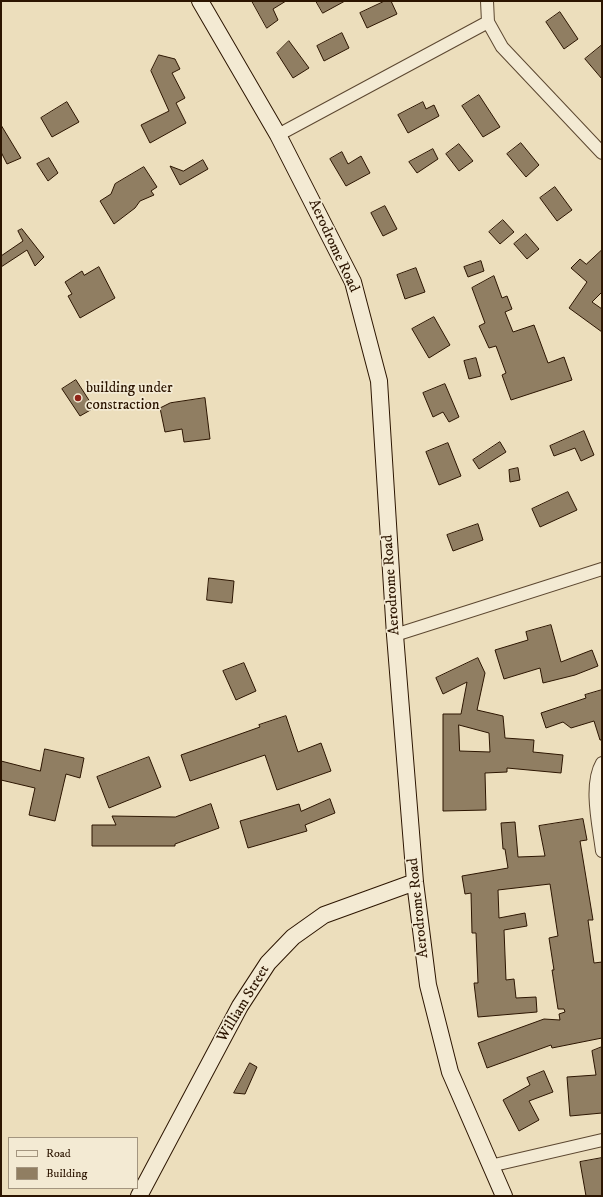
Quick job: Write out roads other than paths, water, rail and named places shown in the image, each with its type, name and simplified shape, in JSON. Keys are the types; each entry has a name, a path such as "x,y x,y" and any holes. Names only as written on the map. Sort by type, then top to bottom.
{"street":[{"name":"Aerodrome Road","path":"200,1 278,135 353,282 379,380 395,636 415,882 428,985 450,1072 504,1196"},
{"path":"487,1 488,22 502,47 602,153"},
{"path":"278,135 488,22"},
{"path":"395,636 602,569"},
{"path":"602,763 598,770 595,788 602,851"},
{"name":"William Street","path":"139,1196 240,1006 268,963 293,937 324,915 415,882"},
{"path":"490,1166 602,1140"}],"place":[{"name":"building under constraction","path":"78,398"}]}
